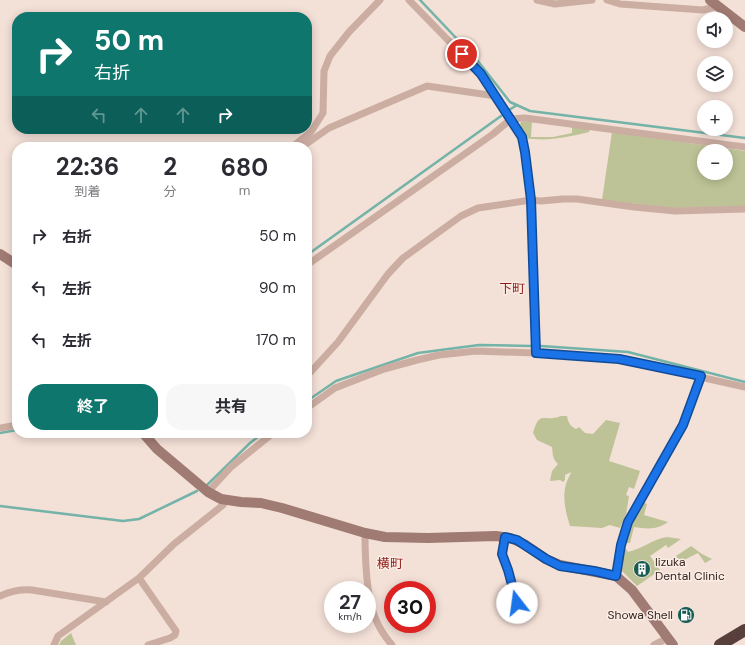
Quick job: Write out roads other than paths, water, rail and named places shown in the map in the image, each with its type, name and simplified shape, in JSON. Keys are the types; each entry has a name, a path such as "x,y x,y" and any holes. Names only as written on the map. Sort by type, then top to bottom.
{"highway":[{"path":"720,645 745,630"}],"street":[{"path":"312,130 323,113 324,71 330,56 349,32 380,0"},
{"path":"409,0 481,74 522,137 531,200 536,353"},
{"path":"537,0 555,4 592,0"},
{"path":"606,0 620,4 703,10 714,3 745,27"},
{"path":"309,142 328,128 427,86 496,96"},
{"path":"312,262 493,134 511,119 525,118 554,121 745,147"},
{"path":"298,142 308,134"},
{"path":"312,371 338,342 388,274 403,258 462,216 478,208 531,200 541,201 563,199 675,211 745,209"},
{"path":"0,254 12,262"},
{"path":"312,405 336,388 384,369 439,355 476,351 536,353 619,359 745,387"},
{"path":"616,576 621,545 628,522 683,425 701,376"},
{"path":"0,428 12,426"},
{"path":"147,438 157,449 208,492 221,499 261,503 365,533 385,536 417,538 485,536 505,537 517,540 546,559 560,566 616,576 632,590 671,641 654,645"},
{"path":"208,492 231,468 266,438"},
{"path":"54,645 58,636 139,578 174,544 223,505 226,500"},
{"path":"365,533 367,571 372,610 381,631 392,645"},
{"path":"505,537 502,554 517,603"},
{"path":"139,578 176,631 176,635 148,645"},
{"path":"0,596 21,589 106,602"}],"waterway":[{"path":"420,0 477,60 510,102 530,111 745,138"},
{"path":"509,110 517,105"},
{"path":"312,251 501,116"},
{"path":"312,398 336,381 418,353 479,345 531,346"},
{"path":"541,346 628,352 745,382"},
{"path":"0,433 12,431"},
{"path":"206,486 256,438"},
{"path":"0,506 123,521 139,519 197,491"}],"place":[{"name":"Iizuka Dental Clinic","path":"642,569"},
{"name":"Showa Shell","path":"686,615"}],"district":[{"name":"下町","path":"512,288"},
{"name":"横町","path":"390,563"}]}
